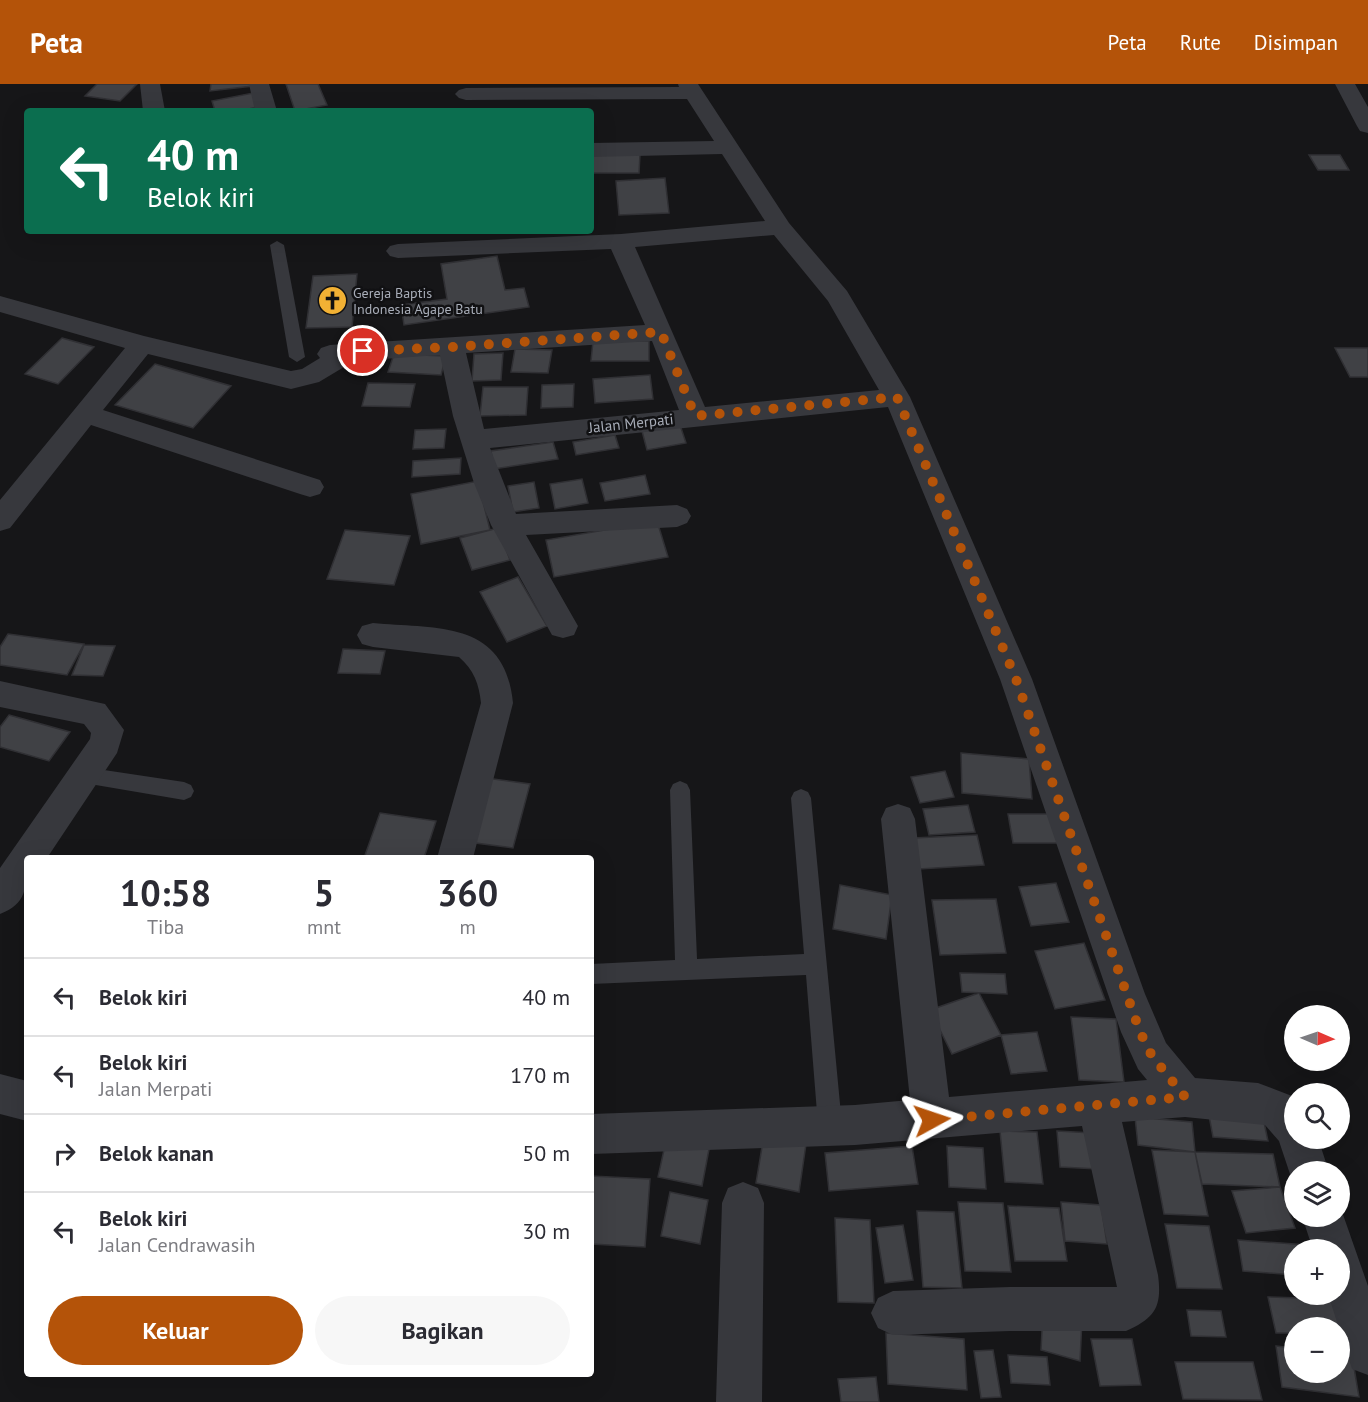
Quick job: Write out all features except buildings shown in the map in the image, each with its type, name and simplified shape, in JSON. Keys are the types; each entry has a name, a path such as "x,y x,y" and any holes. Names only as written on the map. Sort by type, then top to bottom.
{"street":[{"path":"259,84 265,108"},
{"path":"1345,84 1368,126"},
{"path":"466,94 691,88 780,227 838,297 897,397 1016,679 1140,1032 1152,1056 1185,1097"},
{"path":"594,150 729,147"},
{"path":"398,251 621,241 780,227"},
{"path":"621,241 626,258 661,332 695,416"},
{"path":"0,304 142,344 291,380 310,376 351,352"},
{"path":"228,364 399,348 452,347 661,332"},
{"path":"5,506 86,414 142,344"},
{"path":"452,347 460,393 473,440 506,525 562,626"},
{"name":"Jalan Merpati","path":"473,440 897,397"},
{"path":"86,414 310,487"},
{"path":"506,525 677,516"},
{"path":"373,635 461,644 477,654 495,681 497,703 456,855"},
{"path":"0,694 94,712 108,729 105,743 29,855"},
{"path":"898,819 932,1120"},
{"path":"0,898 24,862"},
{"path":"0,1094 24,1100"},
{"path":"594,1134 932,1120 1185,1097 1258,1103 1278,1110 1284,1117"},
{"path":"893,1313 1010,1309 1126,1309 1139,1297 1137,1275 1098,1106"},
{"path":"740,1402 743,1203"},
{"path":"1350,1297 1368,1353"}],"lane":[{"path":"277,245 297,357"},
{"path":"84,775 184,791"},
{"path":"680,790 686,970"},
{"path":"801,798 830,1125"},
{"path":"594,974 816,964"}],"place":[{"name":"Gereja Baptis Indonesia Agape Batu","path":"332,301"}],"route":[{"path":"363,351 661,332 695,416 897,397 1016,679 1140,1032 1152,1056 1185,1097 932,1120"}]}
